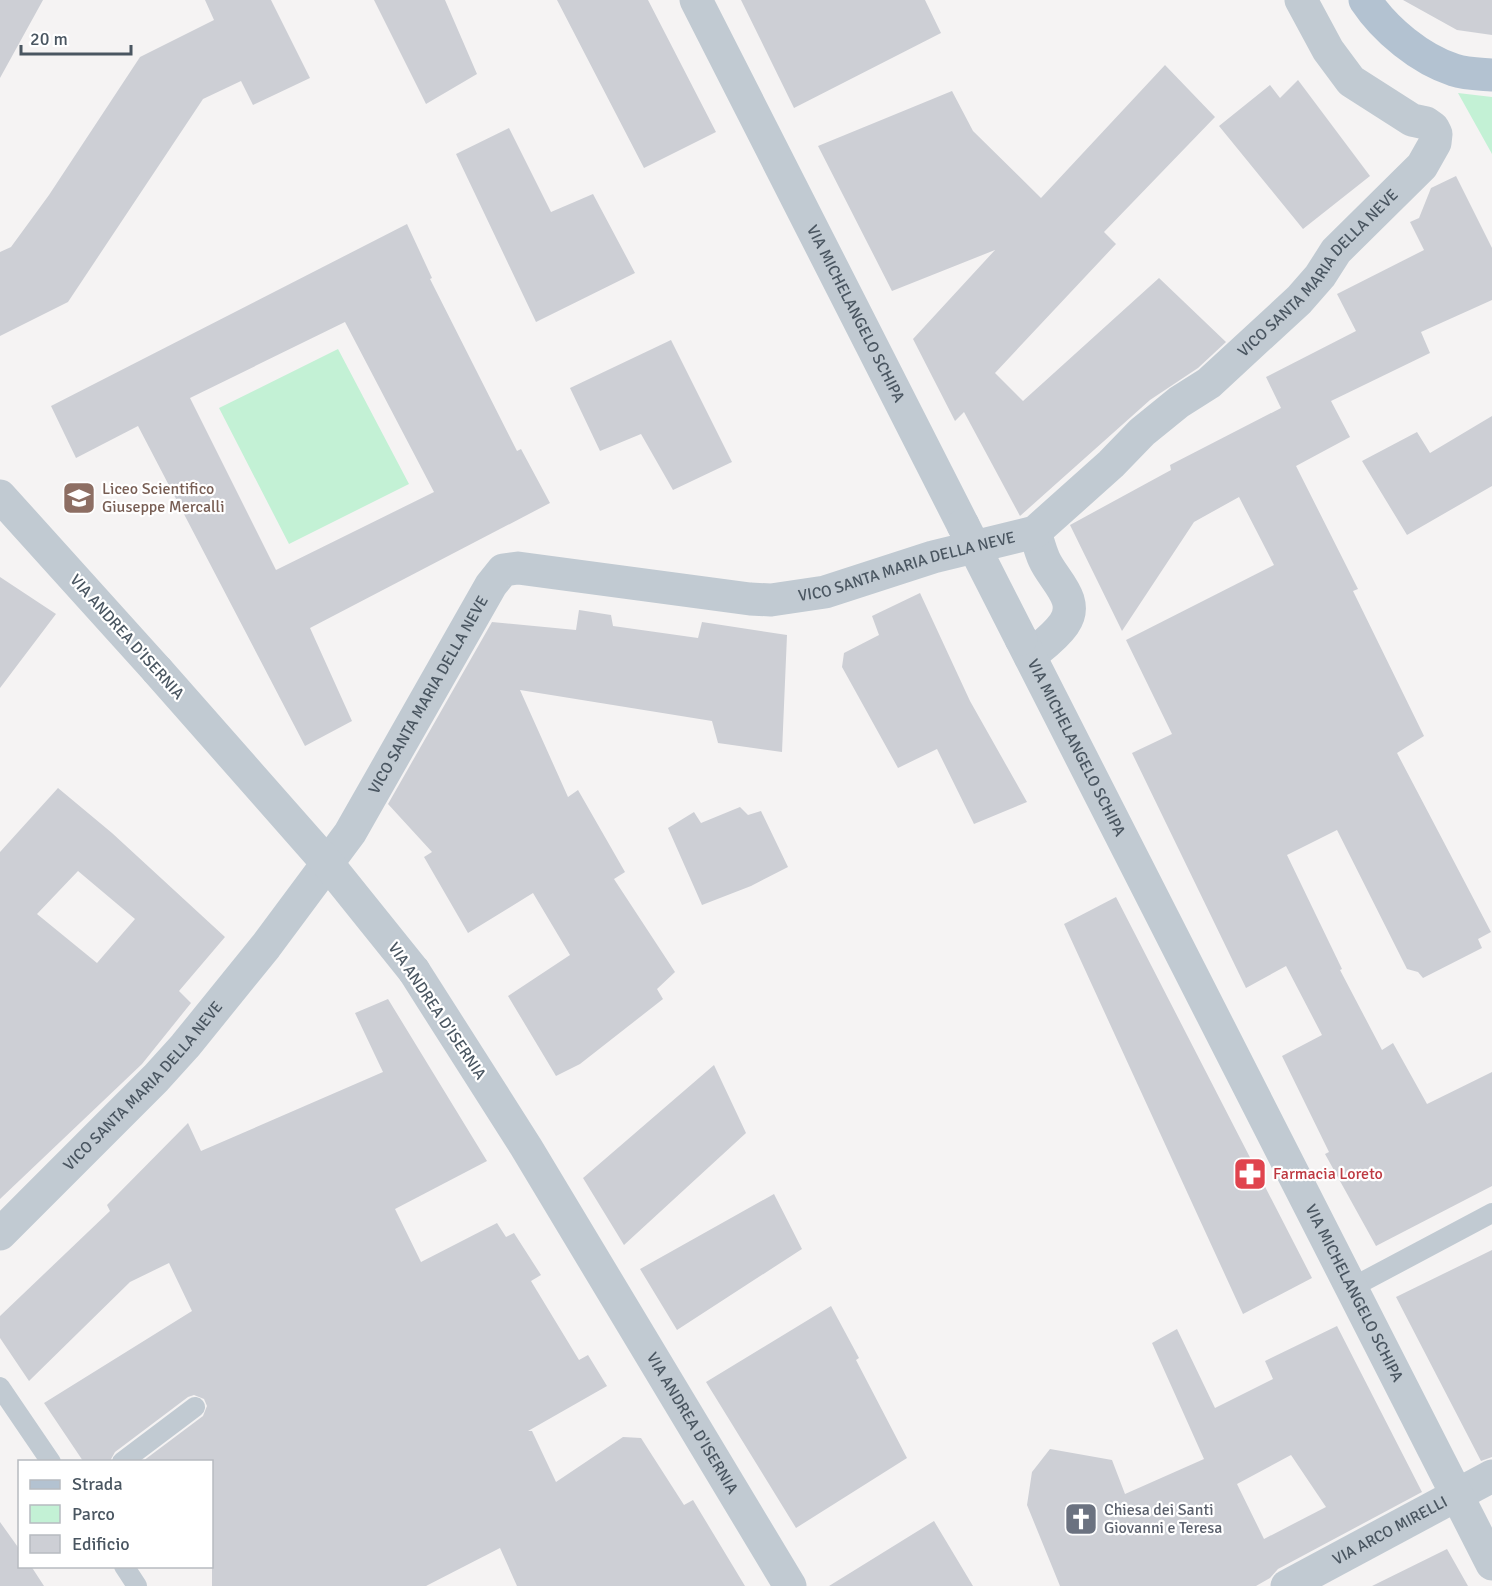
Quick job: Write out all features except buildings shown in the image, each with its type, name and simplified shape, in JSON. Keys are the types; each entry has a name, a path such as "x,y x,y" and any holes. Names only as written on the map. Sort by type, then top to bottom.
{"main road":[{"path":"1365,0 1381,19 1416,51 1454,70 1492,75"}],"street":[{"name":"VIA MICHELANGELO SCHIPA","path":"696,0 1492,1564"},
{"name":"VICO SANTA MARIA DELLA NEVE","path":"0,1234 185,1046 351,833 491,585 503,570 518,567 771,600 825,592 933,557 1035,532 1111,464 1142,432 1179,402 1209,383 1299,300 1320,276 1336,251 1422,165 1433,150 1436,135 1433,128 1426,123 1412,120 1351,81 1328,50 1302,0"},
{"name":"VIA ANDREA D'ISERNIA","path":"0,496 328,864 414,971 526,1147 790,1586"},
{"name":"VICO SANTA MARIA DELLA NEVE","path":"1026,647 1056,634 1069,614 1068,596 1044,559 1035,532"},
{"name":"VIA ARCO MIRELLI","path":"1287,1586 1492,1476"}],"lane":[{"path":"1351,1288 1492,1213"},
{"path":"0,1387 50,1460"},
{"path":"123,1460 195,1407"},
{"path":"125,1568 137,1586"}],"green space":[{"path":"1458,93 1492,97 1492,154"},
{"path":"338,349 409,484 289,544 219,408"}],"place":[{"name":"Liceo Scientifico Giuseppe Mercalli","path":"79,498"},
{"name":"Farmacia Loreto","path":"1250,1174"},
{"name":"Chiesa dei Santi Giovanni e Teresa","path":"1081,1519"}]}
